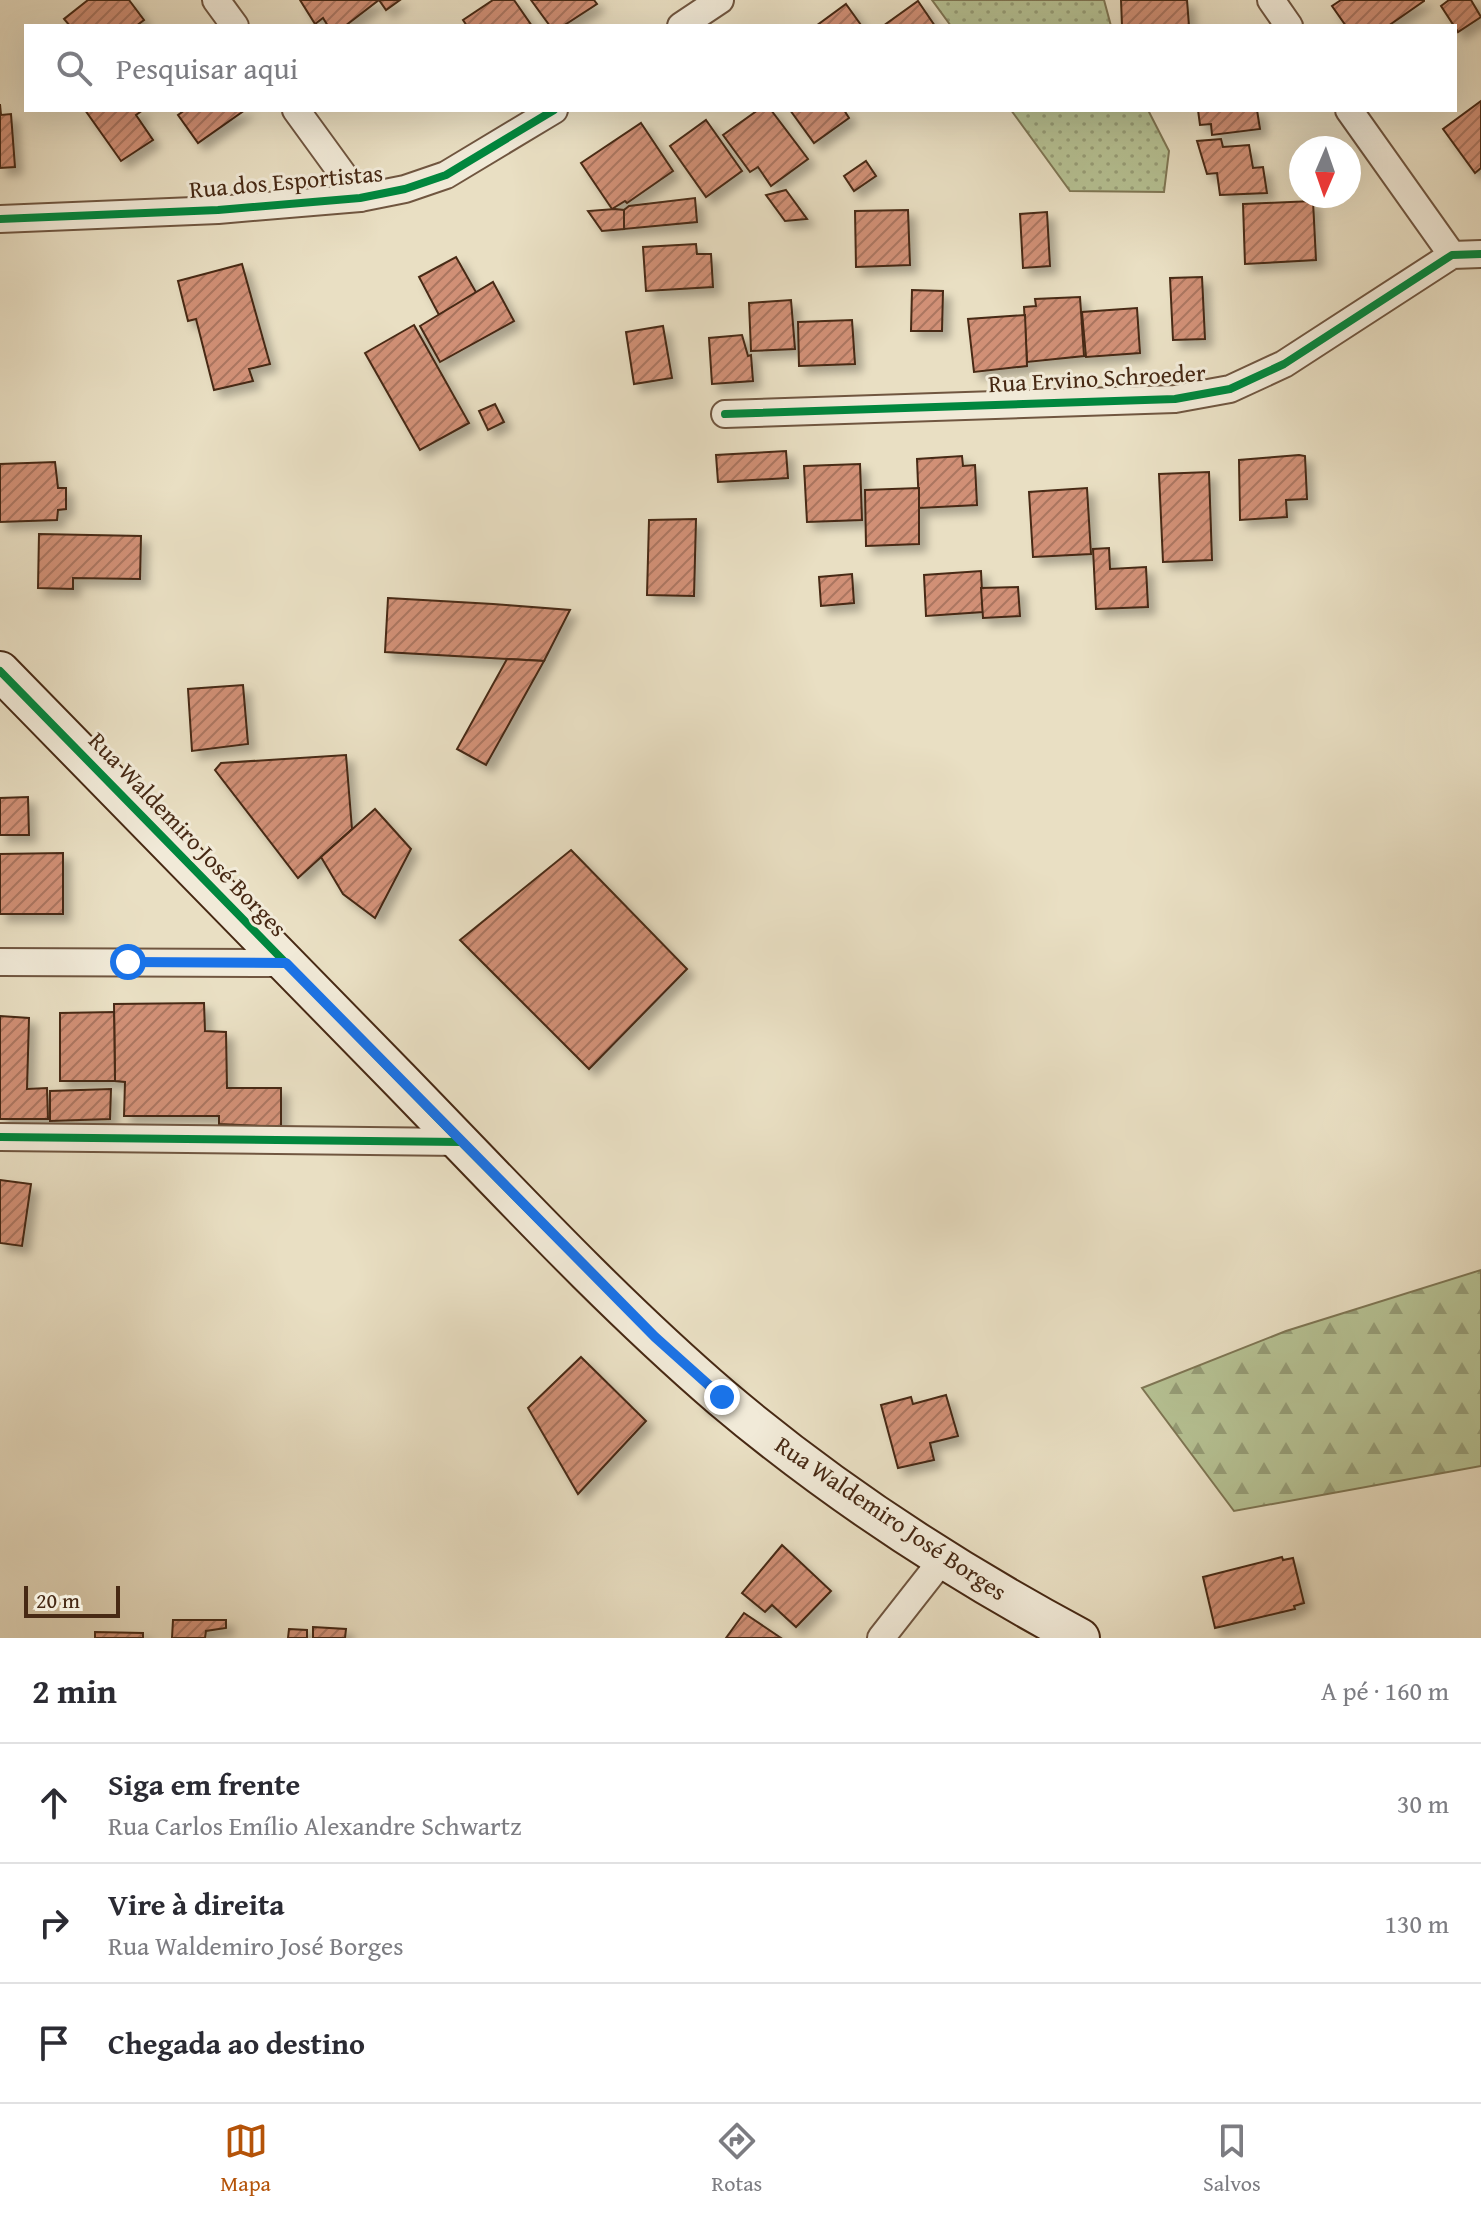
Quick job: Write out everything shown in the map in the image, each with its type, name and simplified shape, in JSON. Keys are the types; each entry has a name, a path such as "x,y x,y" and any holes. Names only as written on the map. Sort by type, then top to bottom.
{"main road":[{"name":"Rua Waldemiro José Borges","path":"0,671 461,1142 655,1337 722,1397 787,1451 943,1559 1080,1638"}],"street":[{"path":"216,0 234,24"},
{"path":"684,24 720,0"},
{"path":"1271,0 1288,24"},
{"path":"297,112 360,198"},
{"name":"Rua dos Esportistas","path":"0,219 218,210 360,198 405,189 446,175 551,112"},
{"path":"1350,112 1452,255 1481,254"},
{"name":"Rua Ervino Schroeder","path":"725,414 1175,399 1230,389 1284,364 1452,255"},
{"path":"0,962 286,963"},
{"path":"0,1137 461,1142"},
{"path":"881,1638 943,1559"}],"green space":[{"path":"932,0 1104,0 1110,24 950,24"},
{"path":"1012,112 1149,112 1169,151 1164,192 1070,191"},
{"path":"1481,1270 1481,1466 1234,1511 1142,1388 1286,1331"}],"building":[{"path":"88,0 129,0 144,20 139,24 68,24 64,19"},
{"path":"300,0 379,0 348,24 327,24 323,18 315,24"},
{"path":"379,0 400,0 386,10"},
{"path":"493,0 514,0 531,24 466,24 463,20"},
{"path":"531,0 594,0 597,4 566,24 549,24"},
{"path":"1121,0 1187,0 1189,24 1122,24"},
{"path":"1341,0 1424,0 1391,24 1345,24 1332,6"},
{"path":"1449,0 1471,0 1481,17 1458,32 1457,24 1453,24 1441,6"},
{"path":"918,1 934,24 886,24"},
{"path":"846,4 860,24 819,24"},
{"path":"1481,101 1481,168 1475,173 1443,129"},
{"path":"0,104 1,115 11,114 15,167 0,168"},
{"path":"86,112 140,112 136,115 153,140 121,161"},
{"path":"182,112 242,112 198,143 178,115"},
{"path":"755,112 773,112 808,159 771,186 758,167 750,172 723,135"},
{"path":"791,112 845,112 849,118 814,143"},
{"path":"1198,112 1257,112 1260,129 1212,135 1211,124 1200,125"},
{"path":"706,120 742,171 706,197 670,146"},
{"path":"641,123 673,171 627,203 625,201 612,209 581,163"},
{"path":"1221,139 1223,147 1249,145 1253,168 1263,167 1267,193 1220,195 1217,173 1207,174 1197,141"},
{"path":"866,161 876,176 854,191 844,176"},
{"path":"786,190 807,219 785,221 766,195"},
{"path":"695,198 697,222 624,229 624,210 629,206"},
{"path":"1289,202 1289,208 1313,208 1316,260 1245,264 1243,204"},
{"path":"624,210 624,229 602,231 588,211"},
{"path":"908,210 910,265 856,267 855,211"},
{"path":"1047,212 1050,266 1023,268 1020,214"},
{"path":"696,244 697,254 711,254 713,287 646,291 643,247"},
{"path":"456,257 477,294 439,315 419,277"},
{"path":"242,264 270,364 249,369 253,381 214,390 196,319 188,321 178,281"},
{"path":"1202,277 1205,339 1173,340 1170,278"},
{"path":"493,282 514,321 440,362 420,326"},
{"path":"912,290 943,291 942,331 911,331"},
{"path":"1080,297 1084,356 1027,362 1024,307 1036,306 1035,299"},
{"path":"791,300 795,349 751,351 749,303"},
{"path":"1137,308 1140,353 1086,357 1082,312"},
{"path":"1025,315 1027,366 974,372 968,319"},
{"path":"852,320 855,364 799,366 798,322"},
{"path":"414,325 469,423 420,450 365,353"},
{"path":"663,326 672,378 634,384 626,332"},
{"path":"742,335 748,356 751,355 753,381 712,384 709,338"},
{"path":"495,404 504,422 488,430 479,411"},
{"path":"786,451 788,478 718,482 716,455"},
{"path":"962,456 963,466 975,465 977,505 919,508 917,459"},
{"path":"1305,456 1307,499 1286,500 1287,517 1240,520 1239,460"},
{"path":"55,462 58,488 66,488 66,509 58,510 57,520 0,522 0,464"},
{"path":"860,464 862,520 807,522 804,466"},
{"path":"1209,472 1212,560 1163,562 1159,474"},
{"path":"919,488 919,544 866,546 865,490"},
{"path":"1087,488 1091,554 1033,557 1029,492"},
{"path":"696,519 694,596 647,595 649,520"},
{"path":"39,534 141,536 140,579 73,578 73,589 38,588"},
{"path":"1109,548 1110,569 1146,567 1148,607 1096,609 1093,549"},
{"path":"981,571 983,612 926,616 924,575"},
{"path":"852,574 854,603 821,606 819,577"},
{"path":"1018,587 1020,616 983,618 981,588"},
{"path":"388,598 570,610 544,661 385,652"},
{"path":"507,659 544,661 486,765 457,749"},
{"path":"243,685 248,744 192,751 188,689"},
{"path":"346,755 352,829 298,878 215,770 221,763"},
{"path":"28,797 29,835 0,835 0,798"},
{"path":"375,809 411,849 375,918 343,894 321,857"},
{"path":"571,850 687,969 589,1069 460,940"},
{"path":"63,853 63,914 0,914 0,854"},
{"path":"204,1003 205,1031 226,1032 227,1088 281,1088 281,1127 219,1124 219,1116 124,1116 125,1082 115,1081 114,1004"},
{"path":"114,1012 115,1081 60,1081 60,1013"},
{"path":"0,1016 29,1018 27,1089 47,1088 48,1119 0,1119"},
{"path":"111,1089 110,1119 50,1121 50,1091"},
{"path":"0,1180 31,1184 22,1246 0,1243"},
{"path":"581,1357 646,1421 578,1494 528,1408"},
{"path":"946,1395 958,1436 930,1443 934,1460 898,1468 881,1405 911,1397 913,1404"},
{"path":"782,1545 831,1591 796,1627 772,1605 765,1612 742,1593"},
{"path":"1282,1557 1283,1560 1293,1558 1304,1603 1294,1606 1295,1609 1215,1628 1203,1577"},
{"path":"744,1613 781,1638 726,1638"},
{"path":"173,1620 226,1620 226,1628 206,1631 205,1638 172,1638"},
{"path":"313,1627 346,1629 345,1638 313,1638"},
{"path":"289,1629 307,1630 307,1638 288,1638"},
{"path":"95,1632 143,1633 143,1638 95,1638"}],"cycle path":[{"path":"0,219 218,210 360,198 405,189 446,175 551,112"},
{"path":"725,414 1175,399 1230,389 1284,364 1452,255 1481,254"},
{"path":"0,671 461,1142 655,1337 722,1397"},
{"path":"0,1137 461,1142"}],"route":[{"path":"128,962 286,963 655,1337 722,1397"}]}
